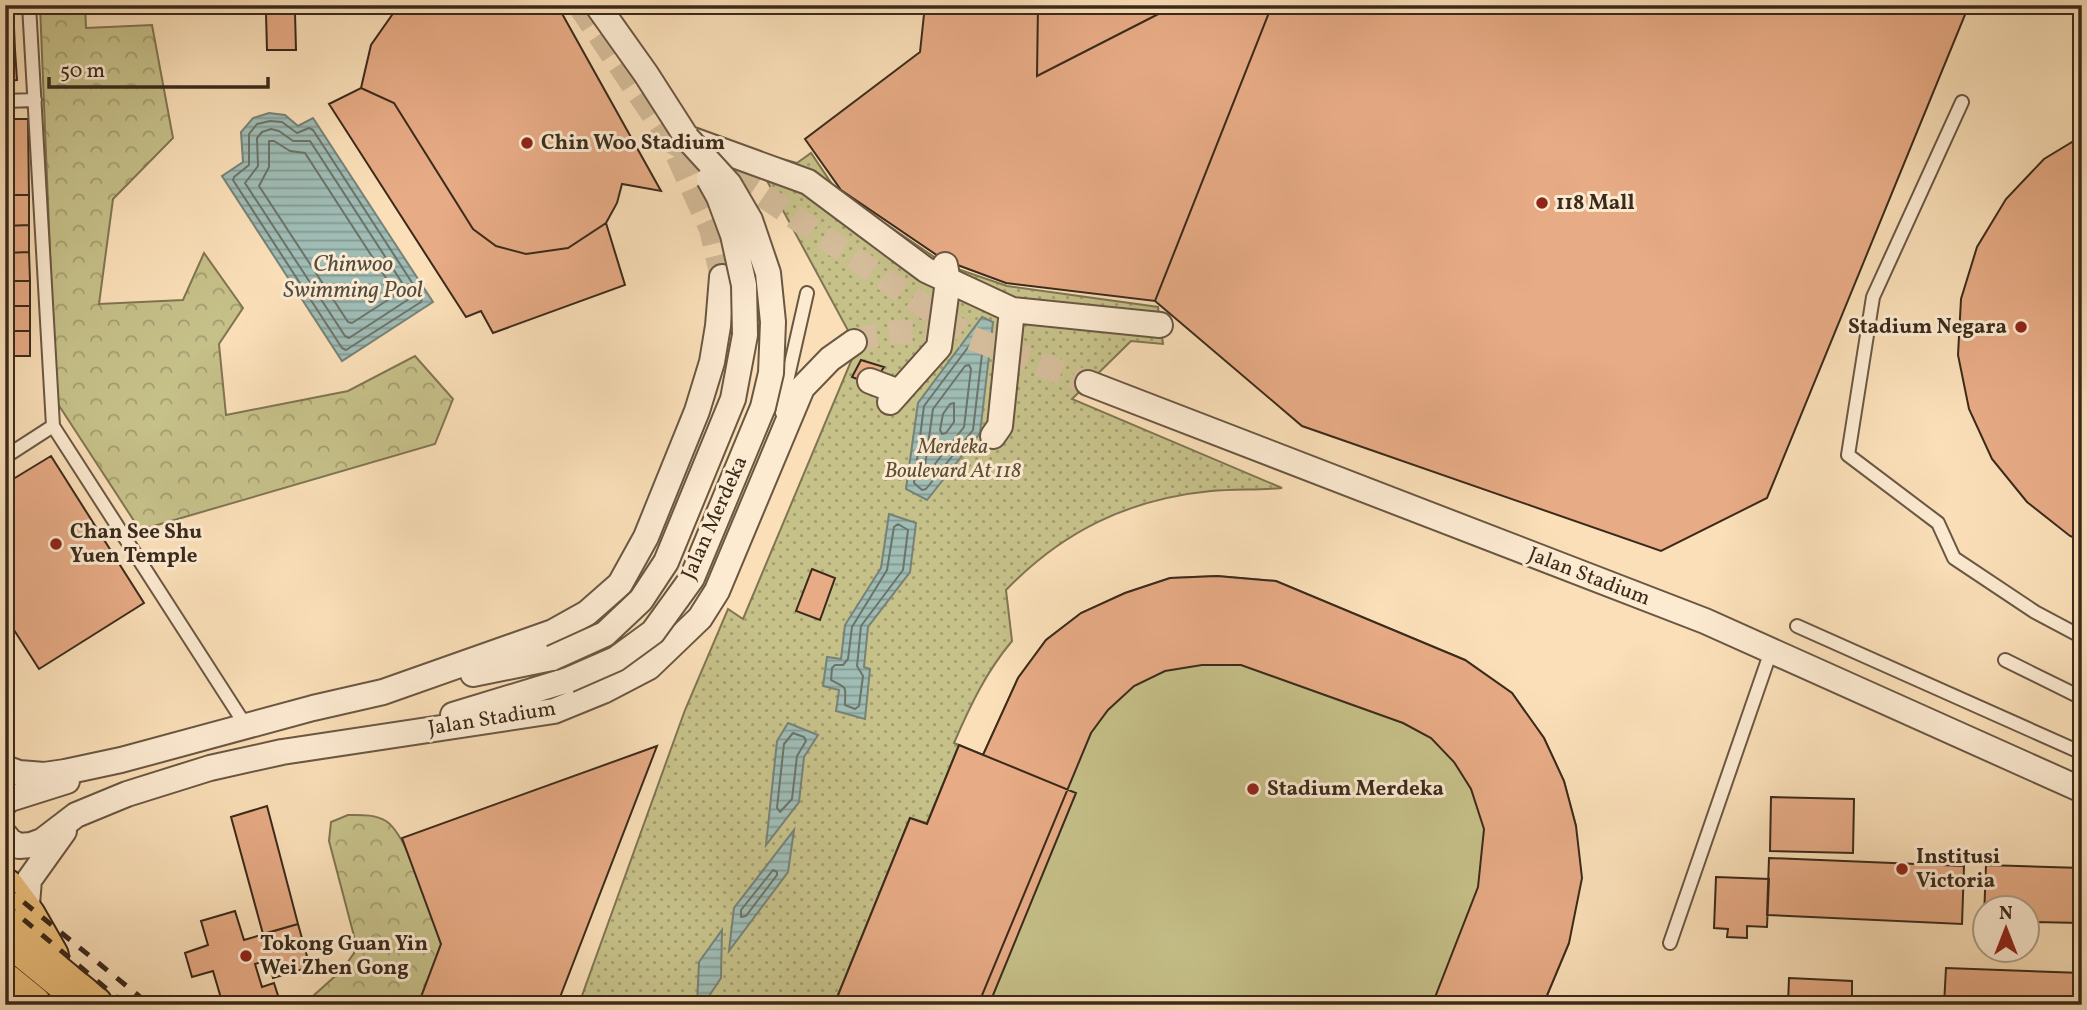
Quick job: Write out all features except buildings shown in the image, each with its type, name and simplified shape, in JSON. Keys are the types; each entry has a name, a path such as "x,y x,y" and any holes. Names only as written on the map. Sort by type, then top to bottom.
{"highway":[{"path":"12,912 62,979 93,1005"},
{"path":"5,983 32,1005"}],"street":[{"name":"Jalan Merdeka","path":"383,692 552,658 605,634 641,600 666,562 733,399 745,335 744,285 733,235 719,197 687,138 597,5"},
{"name":"Jalan Merdeka","path":"389,734 568,680 616,659 653,632 692,578 763,407 768,384 773,322 768,273 750,220 729,184 687,138"},
{"path":"687,138 808,182 926,270 946,270 1012,310 1160,325"},
{"path":"870,381 895,397 939,347 946,270"},
{"path":"5,768 19,773 44,775 121,760 383,692 553,632 587,614 620,584 646,537 697,411 712,362 719,326 722,277"},
{"path":"993,436 1000,426 1013,383 1012,310"},
{"name":"Jalan Stadium","path":"5,835 19,846 31,845 42,841 72,819 127,794 210,768 282,752 389,734 456,727 554,711 603,691 649,667 701,618 717,591 802,388 830,359 854,342"},
{"name":"Jalan Stadium","path":"1088,383 1692,616 2082,789"},
{"path":"5,803 121,760"},
{"path":"12,912 29,880 72,819"}],"lane":[{"path":"29,5 54,426 246,726"},
{"path":"5,101 35,100"},
{"path":"1962,102 1873,298 1848,456 1938,523 1954,558 2035,612 2082,637"},
{"path":"779,440 787,381 807,293"},
{"path":"5,457 54,426"},
{"path":"1797,626 2082,753"},
{"path":"1670,943 1771,651"},
{"path":"2005,660 2082,698"}],"green space":[{"path":"40,5 85,5 86,28 152,25 173,138 113,199 99,304 183,300 204,253 243,308 219,344 226,415 348,391 415,356 453,399 435,444 140,530 56,401"},
{"name":"Merdeka Boulevard At 118","path":"745,149 797,163 811,153 836,190 946,265 1007,286 1158,307 1163,344 1131,341 1072,399 1282,488 1220,490 1181,495 1125,510 1074,535 1028,569 1006,590 1012,641 986,677 966,716 954,743 959,745 927,824 910,818 834,1005 581,1005 579,1004 685,710 728,609 743,619 857,347 766,179"},
{"name":"Stadium Merdeka","path":"1217,576 1276,581 1465,660 1512,693 1544,738 1564,781 1576,826 1569,943 1543,1005 834,1005 910,818 927,823 959,745 983,755 1018,678 1046,640 1081,613 1125,593 1170,578"},
{"path":"348,815 372,816 386,821 395,829 418,878 441,944 418,1005 303,1005 343,969 354,953 354,936 329,841 331,822"}],"water":[{"name":"Chinwoo Swimming Pool","path":"269,113 285,115 298,126 313,118 433,302 342,361 222,176 243,162 241,132 253,118"},
{"path":"982,317 993,322 980,433 927,500 906,489 918,403"},
{"path":"889,514 916,523 910,572 868,627 864,667 870,669 865,719 836,711 839,690 823,686 827,657 841,659 845,625 881,568"},
{"path":"788,723 818,735 804,757 799,802 766,845 777,741"},
{"path":"794,830 788,872 729,951 734,908"},
{"path":"722,930 721,978 703,1005 697,1005 699,962"}],"tunnel":[{"path":"579,5 671,141 711,229 722,277"},
{"path":"671,141 739,179 969,337 1088,383"},
{"path":"854,342 894,332 961,336"}],"railway":[{"path":"5,887 150,1005"},
{"path":"5,904 126,1005"}],"place":[{"name":"Chin Woo Stadium","path":"527,143"},
{"name":"118 Mall","path":"1542,203"},
{"name":"Stadium Negara","path":"2021,327"},
{"name":"Chan See Shu Yuen Temple","path":"56,544"},
{"name":"Stadium Merdeka","path":"1253,789"},
{"name":"Institusi Victoria","path":"1902,869"},
{"name":"Tokong Guan Yin Wei Zhen Gong","path":"246,956"}]}
